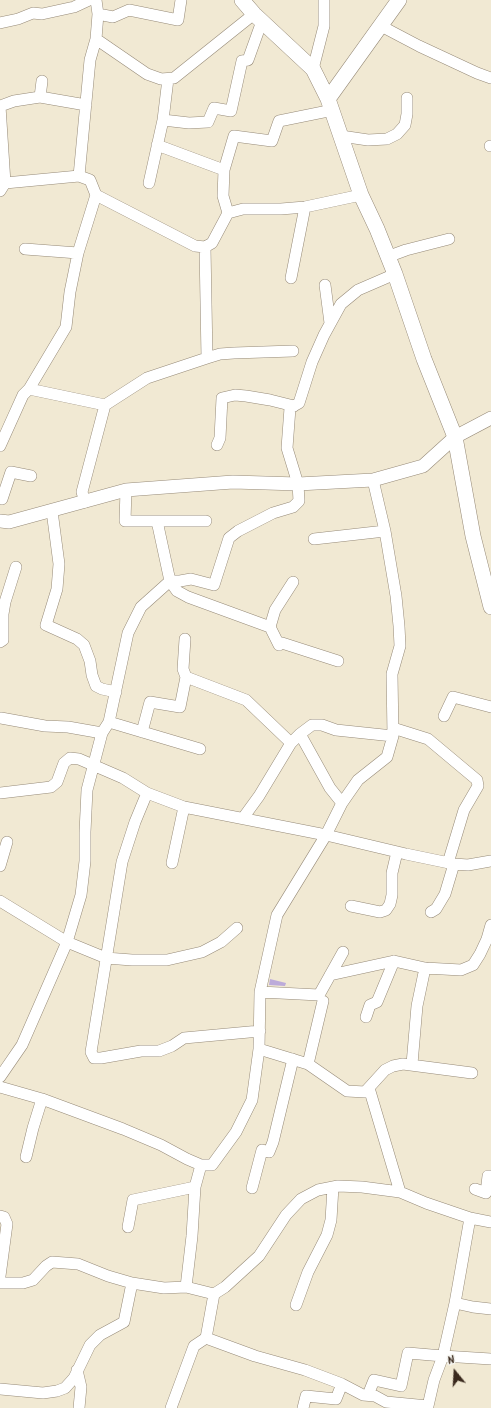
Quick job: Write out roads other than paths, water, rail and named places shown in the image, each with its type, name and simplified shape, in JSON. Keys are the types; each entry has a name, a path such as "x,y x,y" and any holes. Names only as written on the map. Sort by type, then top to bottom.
{"main road":[{"path":"242,0 258,18 313,69 330,105 361,195 377,229 395,274 424,359 455,437 473,536 491,607"},
{"path":"330,105 399,0"}],"street":[{"path":"0,23 18,19 33,13 42,14 74,7 89,0"},
{"path":"79,176 90,60 96,39 98,14 96,0"},
{"path":"98,14 113,17 129,10 178,20 181,0"},
{"path":"313,69 324,26 324,0"},
{"path":"96,39 146,74 161,79 174,78 258,18"},
{"path":"163,120 189,123 208,122 214,108 231,110 242,61 248,60 258,18"},
{"path":"381,26 419,46 491,78"},
{"path":"149,183 163,120 168,78"},
{"path":"40,97 42,81"},
{"path":"0,446 23,395 29,389 66,327 70,292 78,252 96,195 90,180 79,176 2,187 0,106 14,101 40,97 86,105"},
{"path":"341,136 368,140 387,139 396,134 405,125 407,98"},
{"path":"96,195 195,246 205,248 212,243 228,213 223,196 224,170 234,136 272,141 279,121 330,105"},
{"path":"157,145 224,170"},
{"path":"228,213 243,209 281,209 305,207 361,195"},
{"path":"291,278 305,207"},
{"path":"387,257 406,250 449,239"},
{"path":"205,248 207,358"},
{"path":"25,249 78,252"},
{"path":"0,1077 22,1045 67,942 81,895 85,861 85,832 88,790 102,733 108,722 116,692 128,633 141,607 170,581 191,579 214,585 229,538 238,531 273,513 292,507 299,501 298,484 287,448 290,408 299,403 312,362 330,323 341,304 358,290 395,274"},
{"path":"325,285 330,323"},
{"path":"85,502 82,492 105,406 147,378 220,354 293,351"},
{"path":"29,389 105,406"},
{"path":"217,445 220,438 222,398 235,395 246,396 294,406"},
{"path":"0,522 9,522 126,490 233,482 298,484 373,480 423,466 455,437 491,418"},
{"path":"0,498 2,499 11,472 31,476"},
{"path":"0,1087 42,1099 155,1142 201,1165 212,1164 236,1132 252,1100 259,1049 260,992 277,915 326,835 342,803 358,780 387,757 393,732 392,674 400,646 396,596 385,530 373,480"},
{"path":"126,490 125,521 206,521"},
{"path":"52,511 59,564 57,589 46,625 77,638 84,645 90,661 92,675 96,686 116,692"},
{"path":"157,521 170,581 177,591 188,597 270,627"},
{"path":"314,539 385,530"},
{"path":"0,642 3,640 1,614 16,567"},
{"path":"293,582 275,610 270,627 279,645 282,643 338,661"},
{"path":"142,732 150,702 180,707 186,676 183,669 184,638"},
{"path":"186,676 246,700 291,743"},
{"path":"444,716 453,697 491,707"},
{"path":"1,718 45,726 68,727 102,733"},
{"path":"108,722 200,749"},
{"path":"243,818 259,796 291,743 312,725 322,725 336,730 393,732 428,740 477,780 478,786 464,810 445,894 436,909 431,912"},
{"path":"300,734 330,788 342,803"},
{"path":"0,793 51,787 57,782 64,763 70,758 79,759 122,778 147,793 184,807 326,835 451,863 468,865 491,861"},
{"path":"147,793 135,822 122,862 91,1052 94,1058 102,1058 141,1051 159,1050 172,1046 184,1038 260,1031"},
{"path":"172,863 184,807"},
{"path":"0,866 7,842"},
{"path":"351,906 380,912 386,910 390,904 392,895 392,873 397,852"},
{"path":"0,900 67,942 106,958 167,960 202,952 221,942 237,928"},
{"path":"330,975 394,961 425,968 461,970 473,965 487,939 491,925"},
{"path":"260,992 319,995 343,952"},
{"path":"366,1017 370,1005 377,1002 394,961"},
{"path":"412,1064 417,1006 425,968"},
{"path":"308,1064 323,1001"},
{"path":"259,1049 308,1064 347,1091 365,1092 385,1070 393,1066 403,1064 472,1073"},
{"path":"252,1188 262,1150 269,1152 273,1142 293,1059"},
{"path":"369,1088 400,1192"},
{"path":"26,1157 42,1099"},
{"path":"186,1287 192,1236 195,1187 201,1165"},
{"path":"475,1189 486,1193 488,1176 491,1176"},
{"path":"0,1283 23,1283 33,1280 46,1266 52,1262 78,1264 132,1283 164,1288 186,1287 214,1294 225,1287 259,1256 286,1215 301,1199 318,1190 338,1186 362,1187 400,1192 426,1203 470,1218 491,1222"},
{"path":"128,1227 133,1200 195,1187"},
{"path":"296,1305 308,1272 327,1235 331,1220 333,1187"},
{"path":"0,1216 4,1218 6,1224 0,1276"},
{"path":"206,1338 255,1356 305,1370 342,1384 363,1395 375,1396 386,1402 425,1407 443,1356 455,1303 470,1218"},
{"path":"0,1389 43,1392 57,1391 65,1388 74,1378 90,1344 100,1336 124,1322 132,1283"},
{"path":"171,1408 194,1346 206,1338 214,1294"},
{"path":"455,1303 491,1309"},
{"path":"368,1396 374,1380 401,1386 408,1353 491,1359"},
{"path":"77,1370 81,1386 79,1408"},
{"path":"303,1408 306,1396 336,1399 342,1384"}]}
